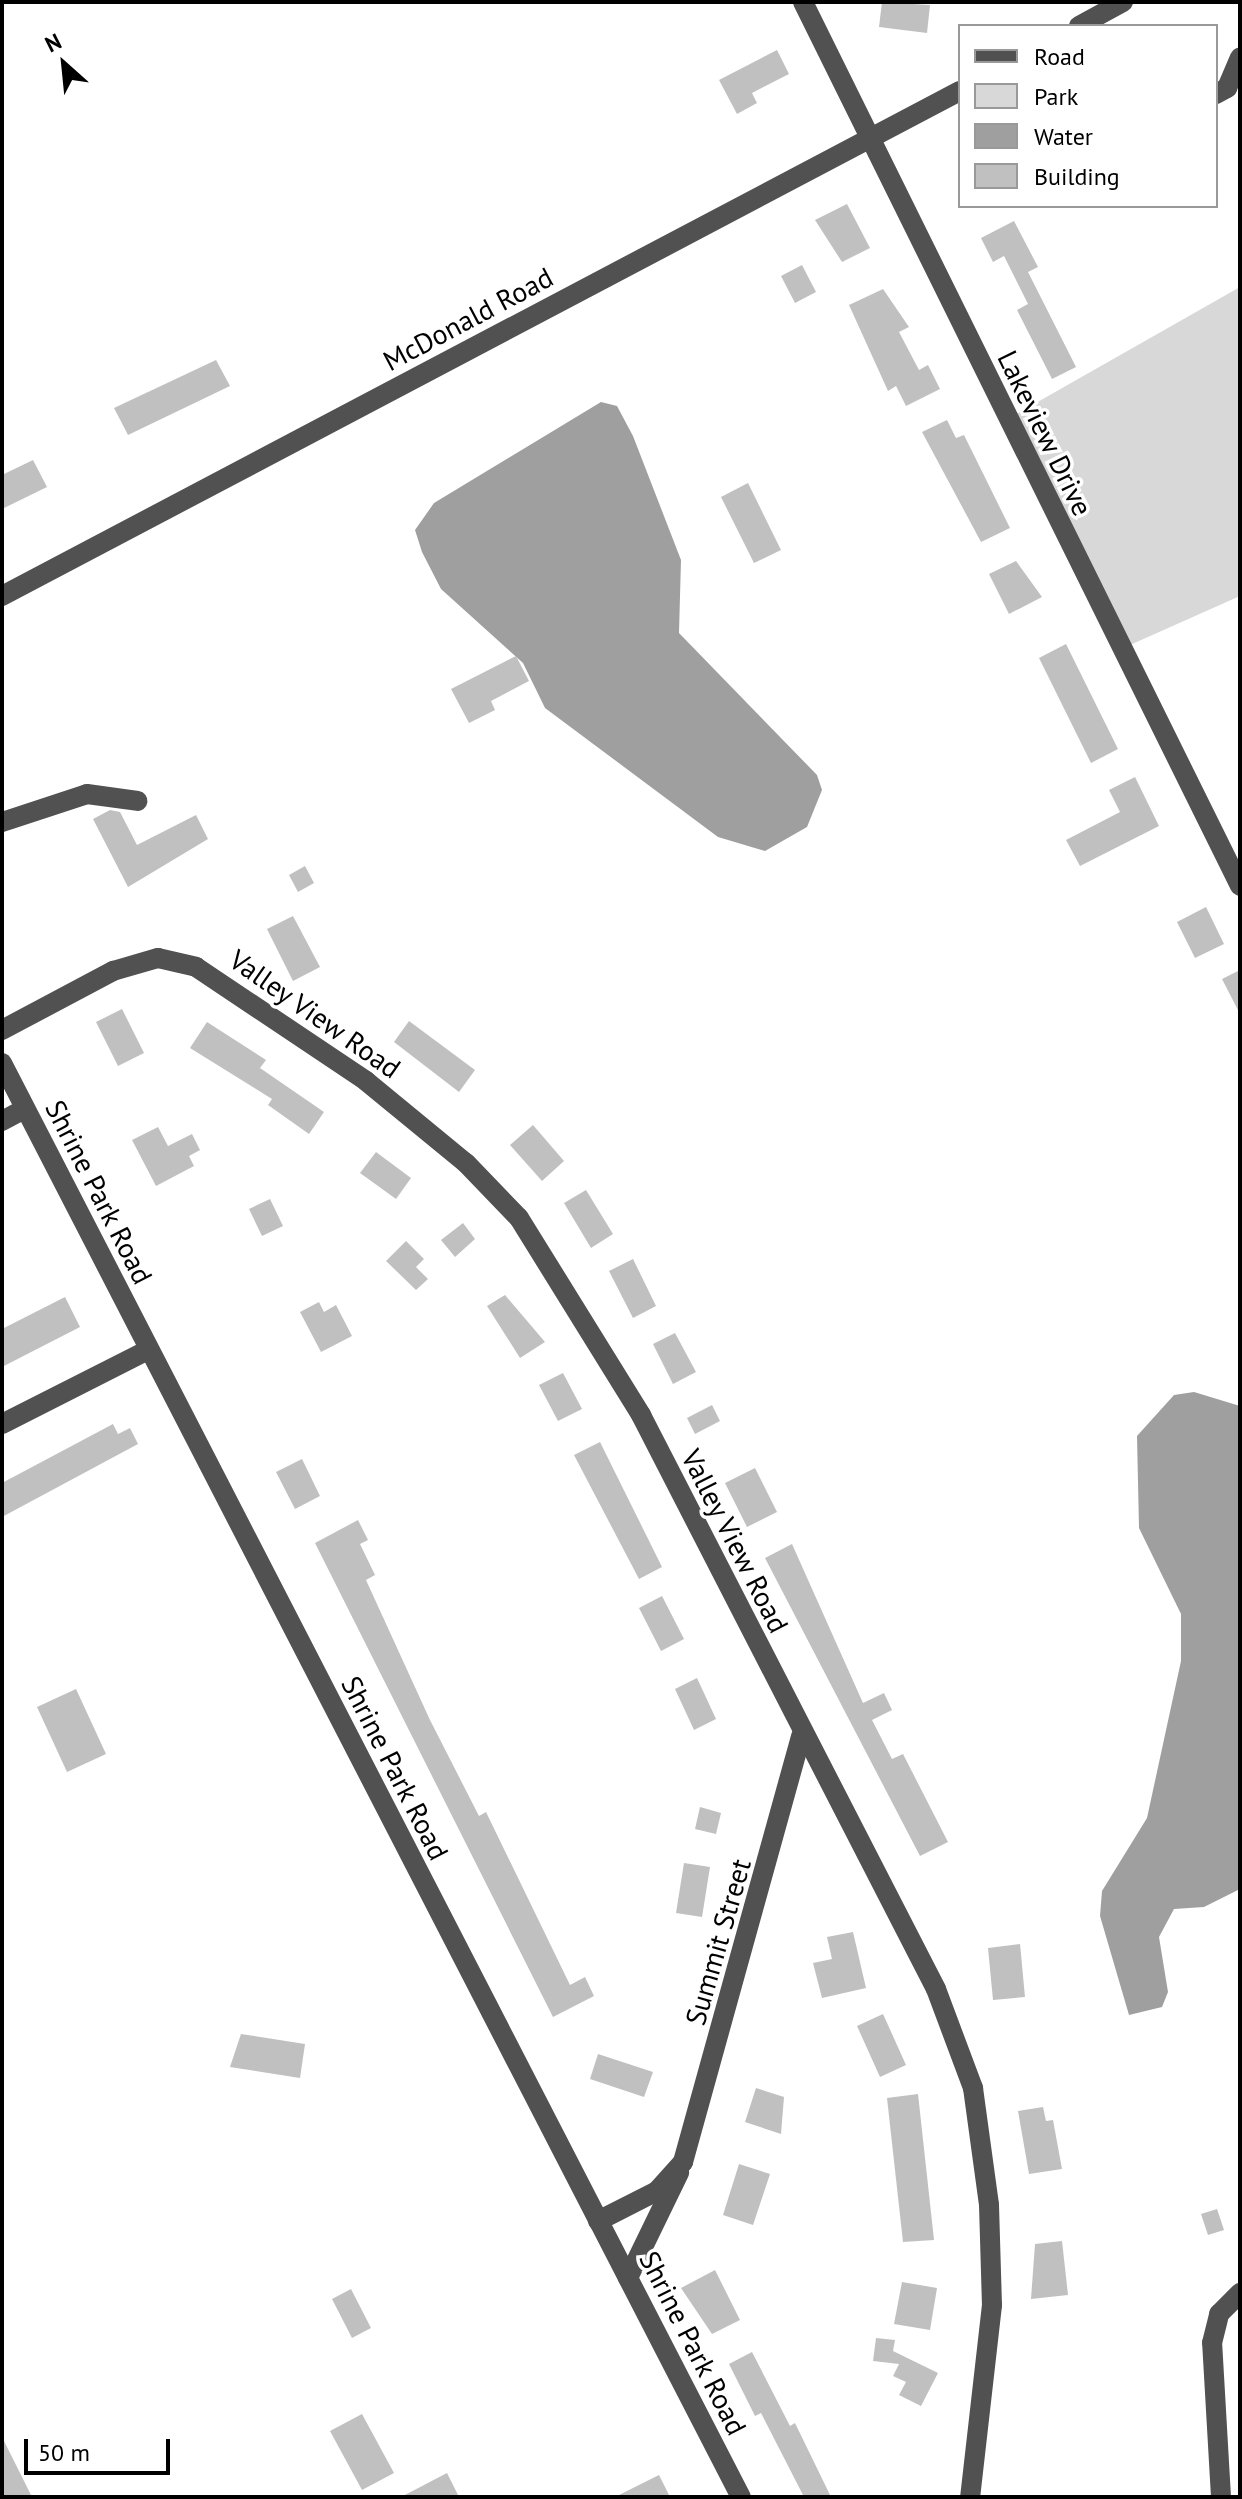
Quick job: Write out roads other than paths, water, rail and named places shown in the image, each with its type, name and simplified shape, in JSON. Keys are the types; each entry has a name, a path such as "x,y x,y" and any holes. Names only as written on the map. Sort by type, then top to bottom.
{"street":[{"name":"Lakeview Drive","path":"803,2 1240,886"},
{"path":"1083,24 1123,2"},
{"path":"1218,93 1227,88 1240,58"},
{"name":"McDonald Road","path":"2,596 958,92"},
{"path":"2,822 87,794 138,801"},
{"name":"Valley View Road","path":"2,1030 113,971 158,958 196,967 354,1072 466,1163 519,1218 641,1415 801,1736 936,1989 973,2088 992,2305 970,2497"},
{"name":"Shrine Park Road","path":"2,1063 741,2497"},
{"path":"2,1121 25,1109"},
{"path":"2,1424 148,1350"},
{"name":"Summit Street","path":"628,2278 683,2162 801,1736"},
{"name":"Summit Street","path":"598,2221 657,2191 683,2162"},
{"path":"1221,2497 1212,2343 1219,2314 1240,2293"}],"water":[{"path":"601,402 617,406 633,436 681,560 679,633 817,775 822,790 807,827 765,851 718,837 545,708 523,663 441,589 422,552 415,530 434,503"},
{"path":"1194,1392 1240,1406 1240,1889 1204,1907 1174,1909 1159,1937 1168,1992 1162,2007 1129,2015 1100,1916 1102,1891 1147,1818 1181,1661 1181,1614 1139,1528 1137,1436 1174,1395"}]}
